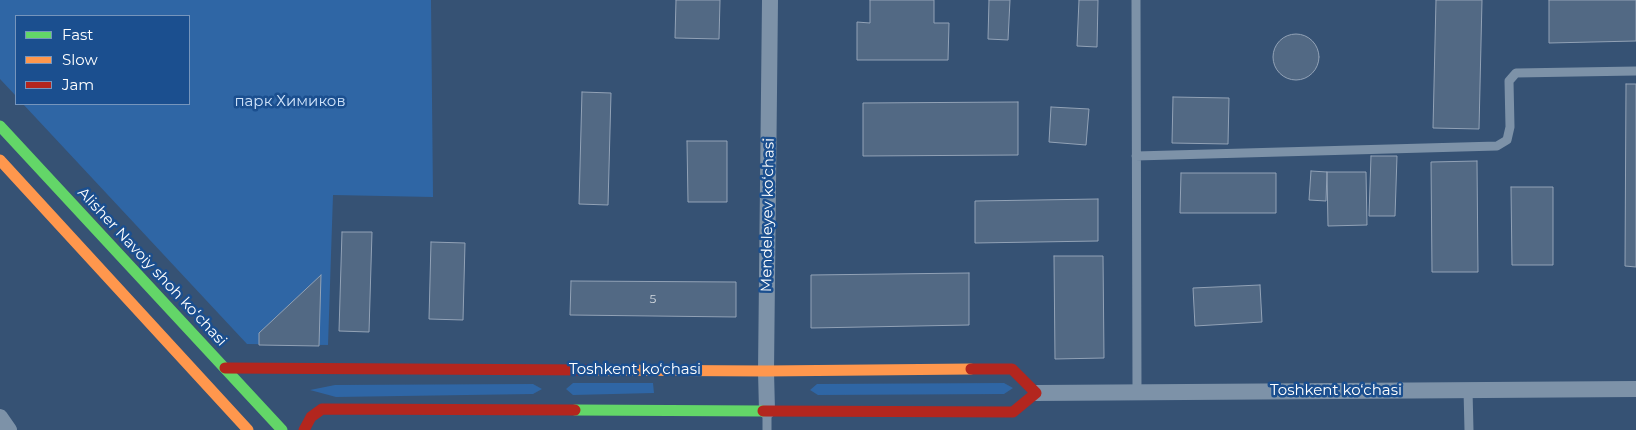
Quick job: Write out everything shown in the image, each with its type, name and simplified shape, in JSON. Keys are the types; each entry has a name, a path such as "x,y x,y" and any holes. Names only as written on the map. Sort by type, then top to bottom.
{"street":[{"name":"Mendeleyev ko‘chasi","path":"767,411 770,0"},
{"name":"Alisher Navoiy shoh koʻchasi","path":"0,126 282,430"},
{"path":"0,160 248,430"},
{"name":"Toshkent ko‘chasi","path":"225,368 766,371 1012,369 1036,393 1636,389"},
{"path":"304,430 311,418 322,409 1013,412 1036,393"},
{"path":"0,417 9,430"}],"lane":[{"path":"1136,0 1137,392"},
{"path":"1136,156 1497,146 1507,140 1510,127 1509,81 1516,73 1636,71"},
{"path":"1468,390 1469,430"},
{"name":"Mendeleyev ko‘chasi","path":"767,411 768,430"}],"green space":[{"name":"парк Химиков","path":"0,0 431,0 433,197 333,195 328,345 247,344 24,105 190,105 190,15 15,15 15,95 0,79"},
{"path":"573,383 653,383 654,393 573,395 566,389"},
{"path":"1004,383 1013,388 1004,394 818,395 810,390 817,384"},
{"path":"533,384 542,389 533,394 336,397 310,390 335,385"}],"building":[{"path":"676,0 720,0 719,39 675,38"},
{"path":"870,0 934,0 934,23 949,23 948,60 857,60 857,22 870,23"},
{"path":"989,0 1010,0 1008,40 988,39"},
{"path":"1079,0 1098,0 1097,47 1077,46"},
{"path":"1436,0 1482,0 1479,129 1433,128"},
{"path":"1549,0 1636,0 1636,41 1549,43"},
{"path":"1296,34 1309,38 1315,44 1319,57 1315,70 1309,76 1296,80 1283,76 1277,70 1273,57 1277,44 1283,38"},
{"path":"1626,84 1636,84 1636,267 1625,266"},
{"path":"582,92 611,93 608,205 579,204"},
{"path":"1173,97 1229,98 1228,144 1172,143"},
{"path":"1018,102 1018,155 863,156 863,103"},
{"path":"1051,107 1089,109 1086,145 1049,142"},
{"path":"687,141 727,141 727,202 688,202"},
{"path":"1371,156 1397,156 1395,216 1369,216"},
{"path":"1477,161 1478,272 1432,272 1431,162"},
{"path":"1311,171 1327,172 1326,201 1309,200"},
{"path":"1327,172 1366,172 1367,225 1328,226"},
{"path":"1181,173 1276,173 1276,213 1180,213"},
{"path":"1511,187 1553,187 1553,265 1512,265"},
{"path":"1098,199 1098,241 975,243 975,201"},
{"path":"342,232 372,232 369,332 339,331"},
{"path":"431,242 465,243 463,320 429,319"},
{"path":"1054,256 1103,256 1104,358 1055,359"},
{"path":"969,273 969,325 811,328 811,275"},
{"path":"321,275 319,346 259,345 259,333"},
{"path":"571,281 736,282 736,317 570,315"},
{"path":"1260,285 1262,322 1195,326 1193,288"}],"traffic: fast":[{"path":"0,126 282,430"},
{"path":"575,410 763,411"}],"traffic: slow":[{"path":"0,160 248,430"},
{"path":"590,370 971,369"}],"traffic: jam":[{"path":"225,368 590,370"},
{"path":"763,411 1013,412 1036,393 1012,369 971,369"},
{"path":"304,430 311,417 322,409 575,410"}]}
